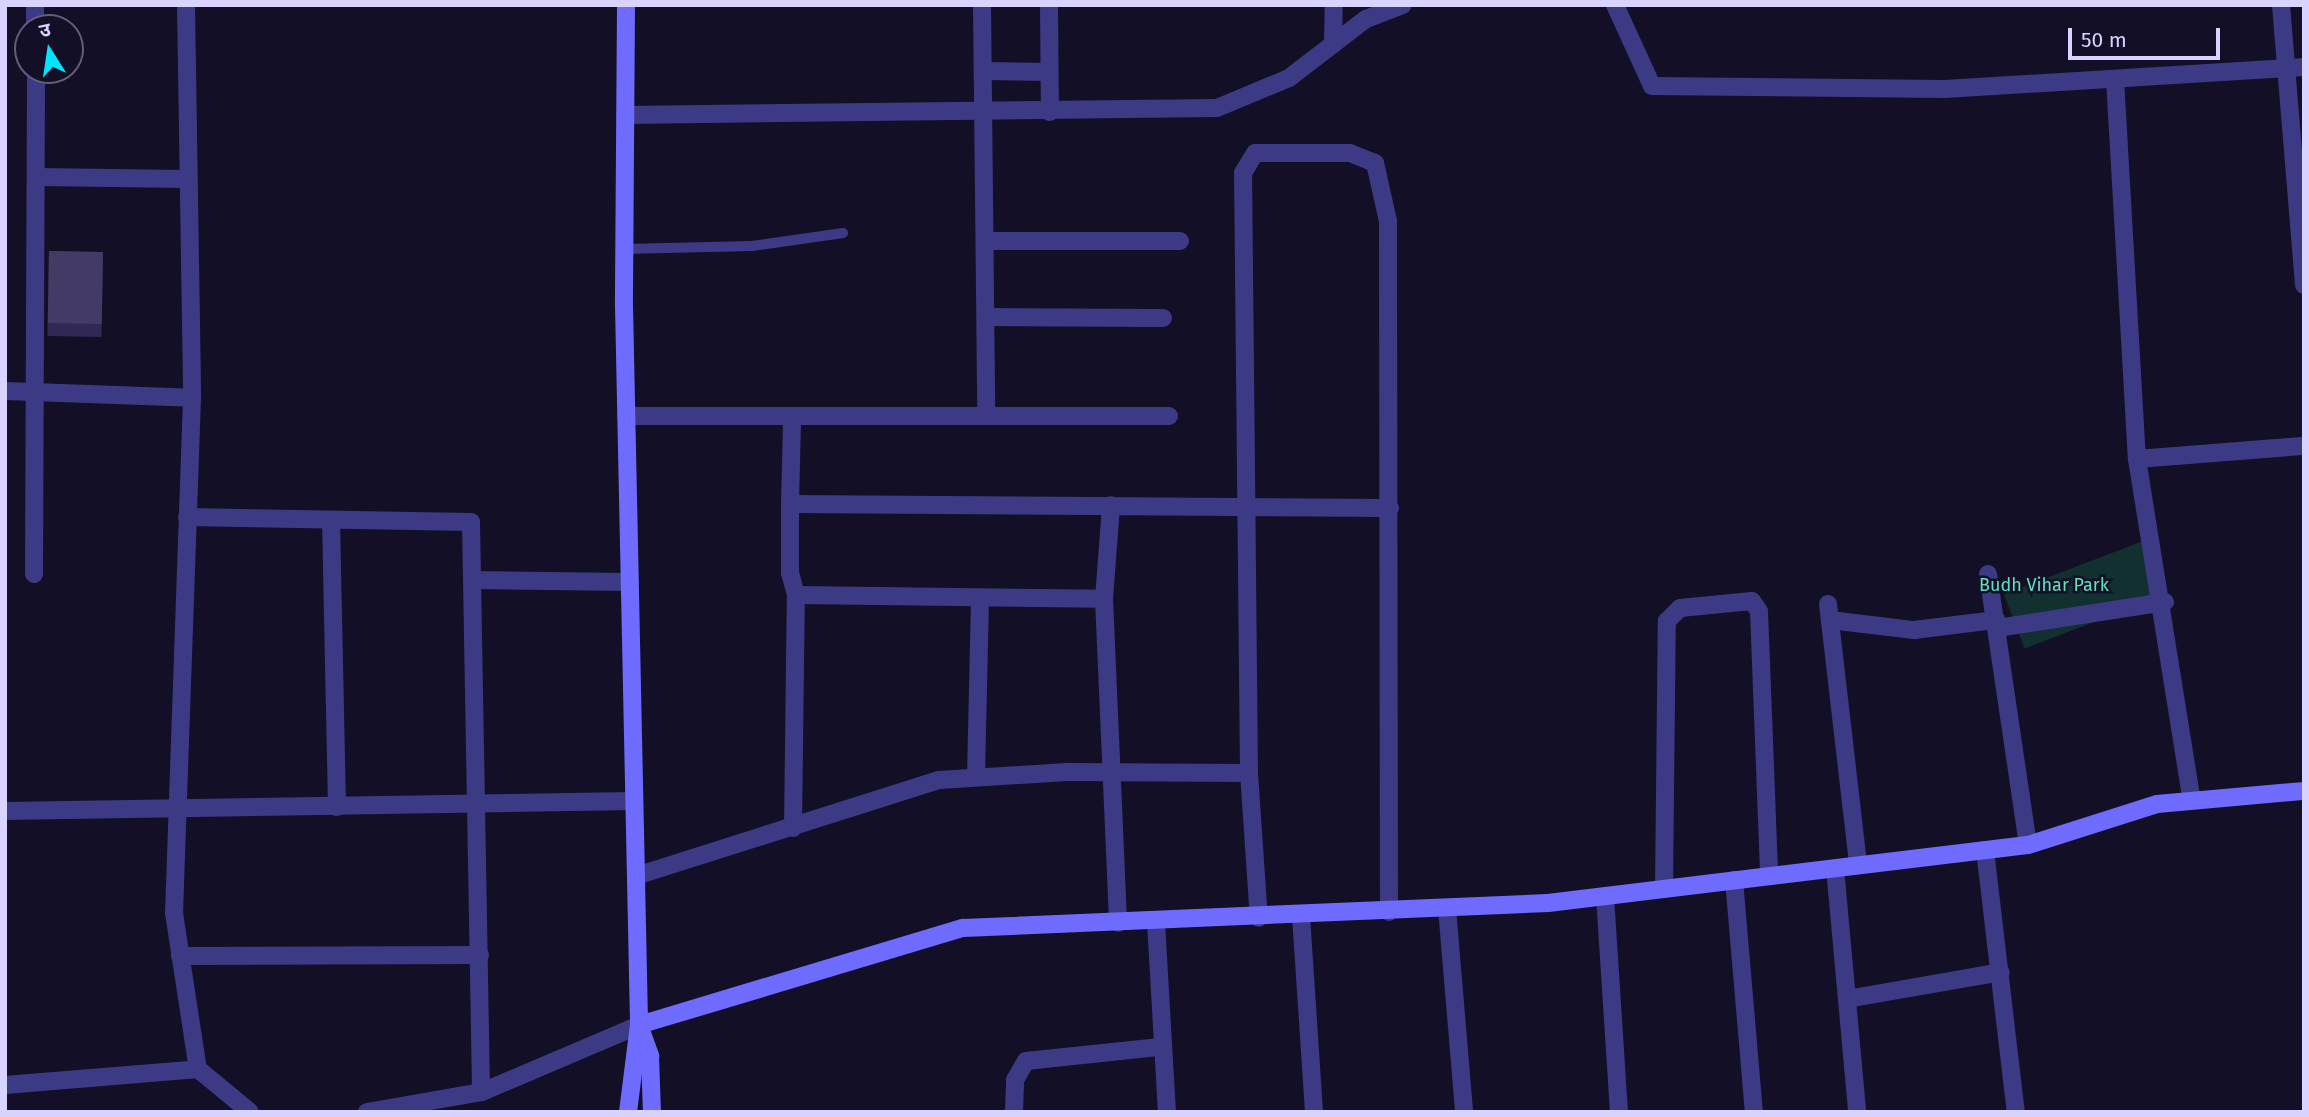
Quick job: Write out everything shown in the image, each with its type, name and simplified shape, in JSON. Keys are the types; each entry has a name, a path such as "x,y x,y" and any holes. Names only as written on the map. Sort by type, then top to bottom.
{"street":[{"path":"186,5 192,398 174,914 198,1069 250,1112"},
{"path":"626,5 626,416 639,1025 628,1112"},
{"path":"982,5 986,114 986,415"},
{"path":"1049,5 1050,113"},
{"path":"1333,44 1334,5"},
{"path":"625,115 986,114 1217,108 1289,78 1366,19 1402,5"},
{"path":"1615,5 1652,86 1945,89 2304,67"},
{"path":"2281,5 2284,69 2295,132 2304,285"},
{"path":"984,71 1049,72"},
{"path":"2115,79 2137,459 2165,602 2192,801"},
{"path":"34,574 32,391 36,84"},
{"path":"1259,918 1249,773 1250,509 1243,173 1255,153 1286,150 1366,156 1379,175 1389,257 1389,912"},
{"path":"36,177 187,179"},
{"path":"985,242 1180,241"},
{"path":"987,317 1163,318"},
{"path":"5,391 192,398"},
{"path":"626,416 792,421 986,415 1169,416"},
{"path":"792,421 790,573 796,595 793,828"},
{"path":"2137,459 2304,446"},
{"path":"790,504 1390,508"},
{"path":"1111,505 1104,599 1114,773 1118,923"},
{"path":"187,517 471,522 481,1092"},
{"path":"331,520 337,807"},
{"path":"1988,574 2028,845"},
{"path":"473,580 629,582"},
{"path":"796,595 980,601 1048,595 1104,599"},
{"path":"976,776 980,601"},
{"path":"1664,889 1667,621 1680,608 1752,601 1759,611 1769,876"},
{"path":"1858,865 1829,612 1914,629 1996,624 2165,602"},
{"path":"636,876 793,828 898,790 976,776 1249,773"},
{"path":"368,1112 406,1109 481,1092 639,1025 963,928 1389,912 1605,896 2028,845 2157,804 2304,791"},
{"path":"5,811 634,801"},
{"path":"1985,850 2016,1112"},
{"path":"1835,868 1857,1112"},
{"path":"1734,880 1754,1112"},
{"path":"1605,896 1619,1112"},
{"path":"1447,908 1464,1112"},
{"path":"1301,916 1314,1112"},
{"path":"1156,922 1160,1047 1167,1112"},
{"path":"180,956 480,955"},
{"path":"1847,999 2001,972"},
{"path":"639,1025 650,1056 652,1112"},
{"path":"1014,1112 1015,1080 1026,1061 1160,1047"},
{"path":"5,1085 198,1069"}],"lane":[{"path":"624,249 752,246 843,233"}],"green space":[{"name":"Budh Vihar Park","path":"2143,541 2164,595 2025,649 2004,594"}],"building":[{"path":"49,251 103,252 102,324 48,323"}]}
